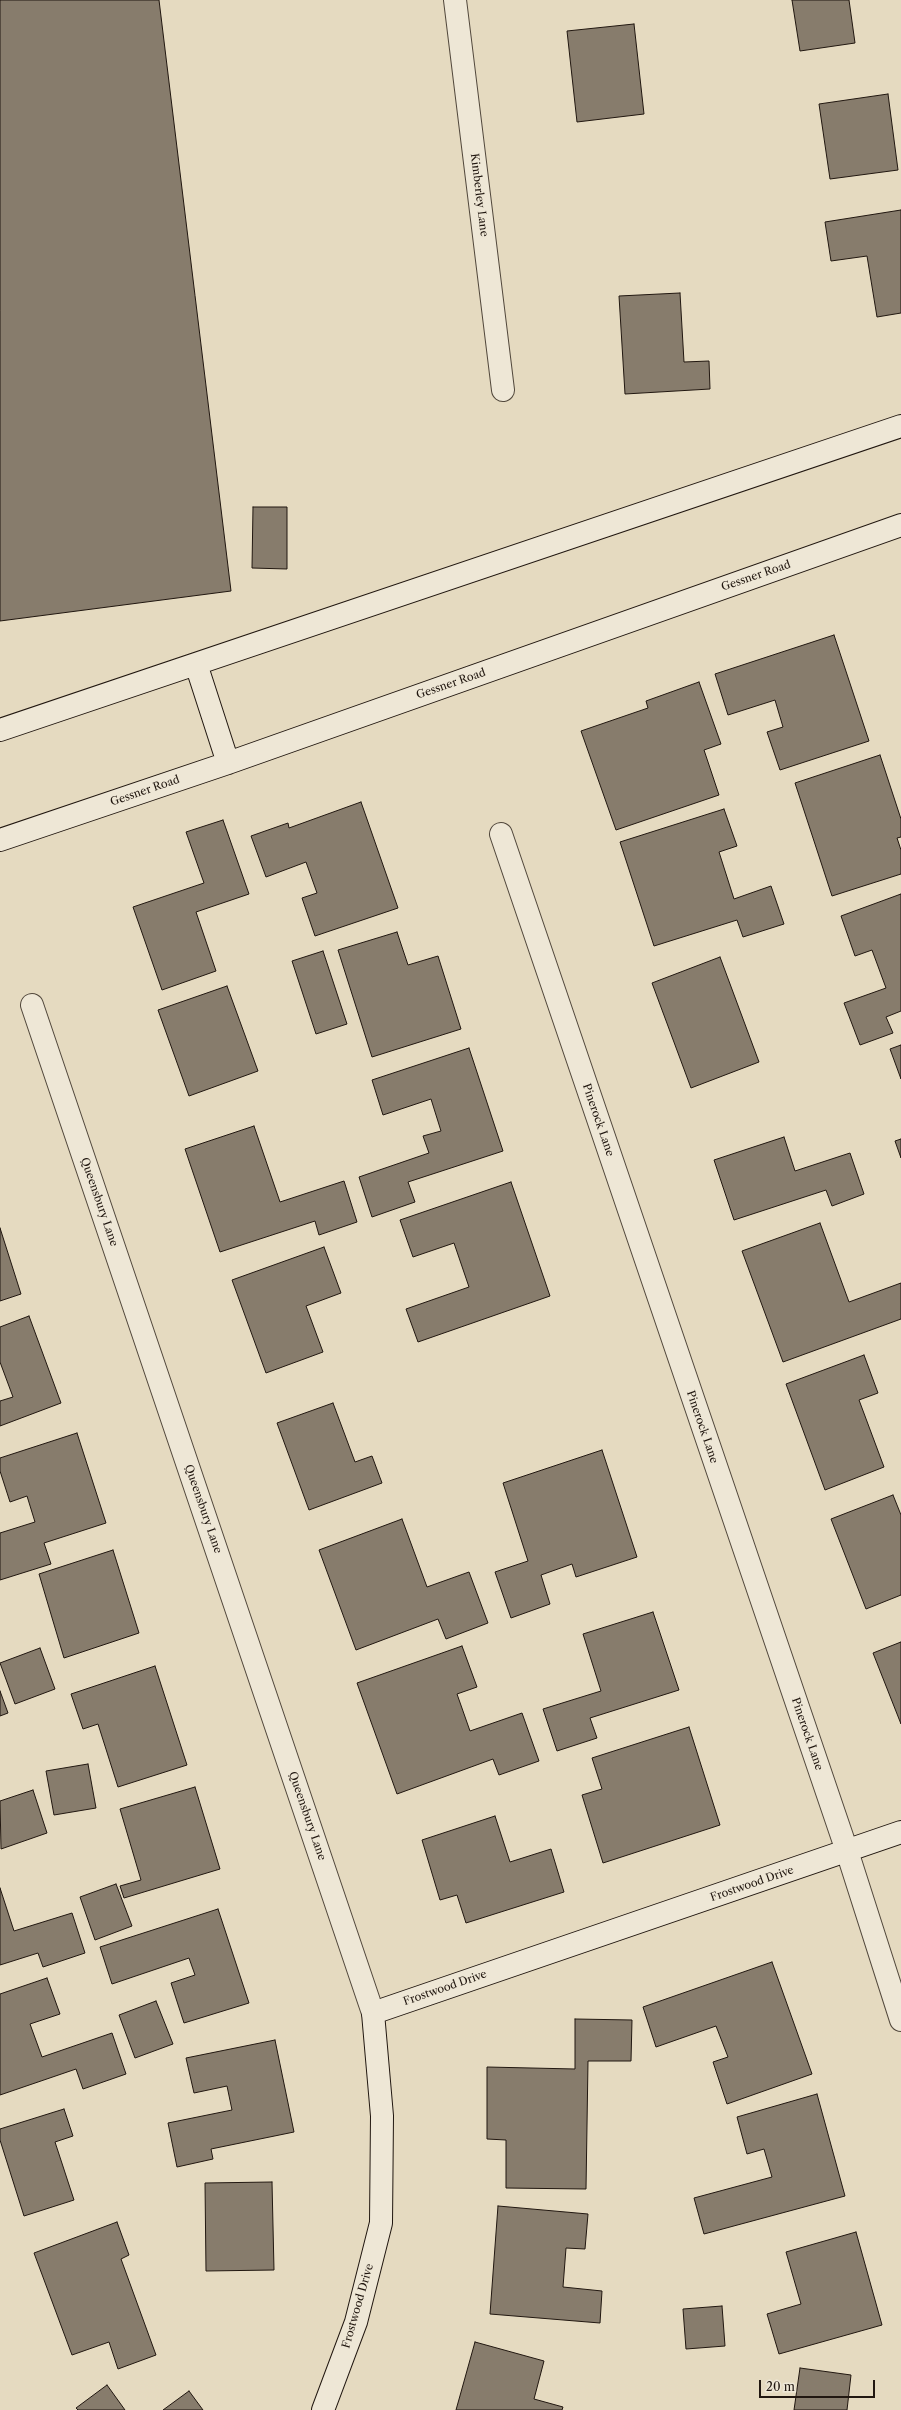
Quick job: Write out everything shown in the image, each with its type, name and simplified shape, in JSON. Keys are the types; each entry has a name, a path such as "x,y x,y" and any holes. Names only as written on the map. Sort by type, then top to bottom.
{"street":[{"name":"Kimberley Lane","path":"455,0 503,390"},
{"path":"0,730 901,426"},
{"name":"Gessner Road","path":"0,840 228,763 901,525"},
{"path":"196,664 228,763"},
{"name":"Pinerock Lane","path":"501,834 847,1851 901,2020"},
{"name":"Queensbury Lane","path":"32,1005 373,2013"},
{"name":"Frostwood Drive","path":"323,2410 356,2322 381,2223 382,2116 373,2013 901,1832"}],"building":[{"path":"0,0 159,0 231,591 0,621"},
{"path":"792,0 849,0 855,43 800,51"},
{"path":"634,24 644,114 577,122 567,31"},
{"path":"888,94 898,170 830,179 819,104"},
{"path":"901,210 901,313 877,317 867,256 831,261 825,222"},
{"path":"680,293 684,362 709,361 710,389 625,394 619,296"},
{"path":"253,507 287,507 287,569 252,568"},
{"path":"834,635 869,741 780,770 767,732 783,727 775,700 728,715 715,674"},
{"path":"699,682 721,744 704,750 719,795 616,830 581,731 648,708 646,701"},
{"path":"880,755 901,819 901,837 897,838 901,850 901,874 832,896 795,783"},
{"path":"361,802 398,908 315,936 302,898 317,893 306,862 266,877 251,836 288,823 289,828"},
{"path":"724,809 737,846 719,852 734,899 771,886 784,924 743,937 737,920 654,946 620,842"},
{"path":"223,820 249,894 196,912 216,971 162,990 133,907 204,883 186,832"},
{"path":"901,894 901,1011 886,1017 893,1033 860,1045 844,1003 886,988 872,950 855,956 841,916"},
{"path":"397,932 408,965 438,956 461,1029 372,1057 338,950"},
{"path":"323,951 347,1024 316,1034 292,961"},
{"path":"720,957 759,1062 691,1088 652,983"},
{"path":"227,986 258,1071 189,1096 158,1010"},
{"path":"901,1045 901,1079 890,1049"},
{"path":"469,1048 503,1151 408,1182 415,1202 372,1217 359,1177 429,1153 423,1136 441,1131 431,1099 383,1115 372,1080"},
{"path":"254,1126 280,1202 344,1181 357,1222 319,1235 315,1221 220,1252 185,1149"},
{"path":"784,1137 795,1171 850,1153 864,1194 832,1206 826,1190 734,1220 714,1160"},
{"path":"901,1139 901,1158 895,1141"},
{"path":"511,1182 550,1296 418,1342 406,1309 469,1287 454,1243 413,1257 400,1220"},
{"path":"820,1223 849,1302 901,1283 901,1319 783,1362 742,1251"},
{"path":"0,1228 21,1294 0,1301"},
{"path":"324,1247 341,1293 306,1306 323,1352 266,1373 232,1280"},
{"path":"29,1316 61,1403 0,1426 0,1401 13,1397 0,1362 0,1327"},
{"path":"864,1355 878,1393 859,1400 884,1467 825,1490 786,1384"},
{"path":"333,1403 355,1462 372,1456 382,1483 309,1510 277,1423"},
{"path":"77,1433 106,1523 44,1543 51,1564 0,1580 0,1533 35,1522 27,1496 10,1502 0,1471 0,1458"},
{"path":"602,1450 637,1557 576,1577 572,1564 541,1575 550,1604 511,1618 495,1572 528,1561 503,1483"},
{"path":"893,1495 901,1515 901,1595 866,1609 831,1519"},
{"path":"402,1519 427,1587 469,1572 488,1623 446,1639 438,1619 356,1650 319,1550"},
{"path":"113,1550 139,1633 64,1658 39,1574"},
{"path":"653,1612 679,1690 590,1718 597,1738 557,1751 543,1709 601,1691 583,1634"},
{"path":"901,1642 901,1724 873,1653"},
{"path":"462,1646 477,1687 457,1694 470,1731 522,1713 539,1761 499,1775 493,1759 397,1794 357,1683"},
{"path":"40,1648 55,1689 15,1704 0,1663"},
{"path":"155,1666 187,1765 118,1787 98,1724 83,1729 71,1694"},
{"path":"0,1691 8,1713 0,1716"},
{"path":"689,1727 720,1825 603,1863 582,1795 602,1789 592,1758"},
{"path":"88,1764 96,1808 54,1815 46,1771"},
{"path":"195,1787 220,1869 124,1898 120,1886 141,1880 120,1809"},
{"path":"33,1790 47,1833 1,1849 0,1801"},
{"path":"495,1816 510,1862 551,1849 564,1892 466,1923 457,1895 440,1900 422,1840"},
{"path":"116,1884 132,1926 95,1940 80,1897"},
{"path":"0,1888 14,1931 72,1913 85,1953 43,1967 38,1953 0,1965"},
{"path":"218,1909 249,2003 184,2023 171,1983 195,1975 189,1958 112,1984 100,1947"},
{"path":"772,1962 812,2074 727,2104 713,2062 728,2057 716,2026 656,2047 643,2007"},
{"path":"47,1978 60,2014 30,2024 42,2057 112,2033 126,2074 83,2089 76,2069 0,2095 0,1994"},
{"path":"156,2001 173,2044 135,2058 119,2015"},
{"path":"575,2019 632,2020 631,2061 588,2061 586,2189 506,2188 506,2140 487,2139 487,2067 575,2069"},
{"path":"275,2040 294,2132 211,2149 213,2159 177,2167 168,2123 232,2110 227,2086 194,2093 186,2058"},
{"path":"817,2094 845,2196 704,2234 694,2198 772,2177 764,2149 747,2154 737,2117"},
{"path":"64,2109 73,2136 55,2142 74,2200 24,2216 0,2140 0,2129"},
{"path":"272,2182 274,2270 206,2271 205,2183"},
{"path":"498,2206 588,2214 585,2249 566,2248 563,2287 602,2291 600,2323 490,2314"},
{"path":"117,2222 129,2255 121,2259 156,2355 118,2369 109,2342 72,2355 34,2253"},
{"path":"856,2232 882,2325 779,2354 767,2314 801,2304 786,2252"},
{"path":"722,2306 725,2346 686,2349 683,2309"},
{"path":"475,2342 544,2361 534,2399 563,2407 562,2410 456,2410"},
{"path":"800,2368 851,2375 847,2410 794,2410"},
{"path":"107,2385 125,2410 78,2410 76,2408"},
{"path":"189,2391 203,2410 163,2410"}]}
